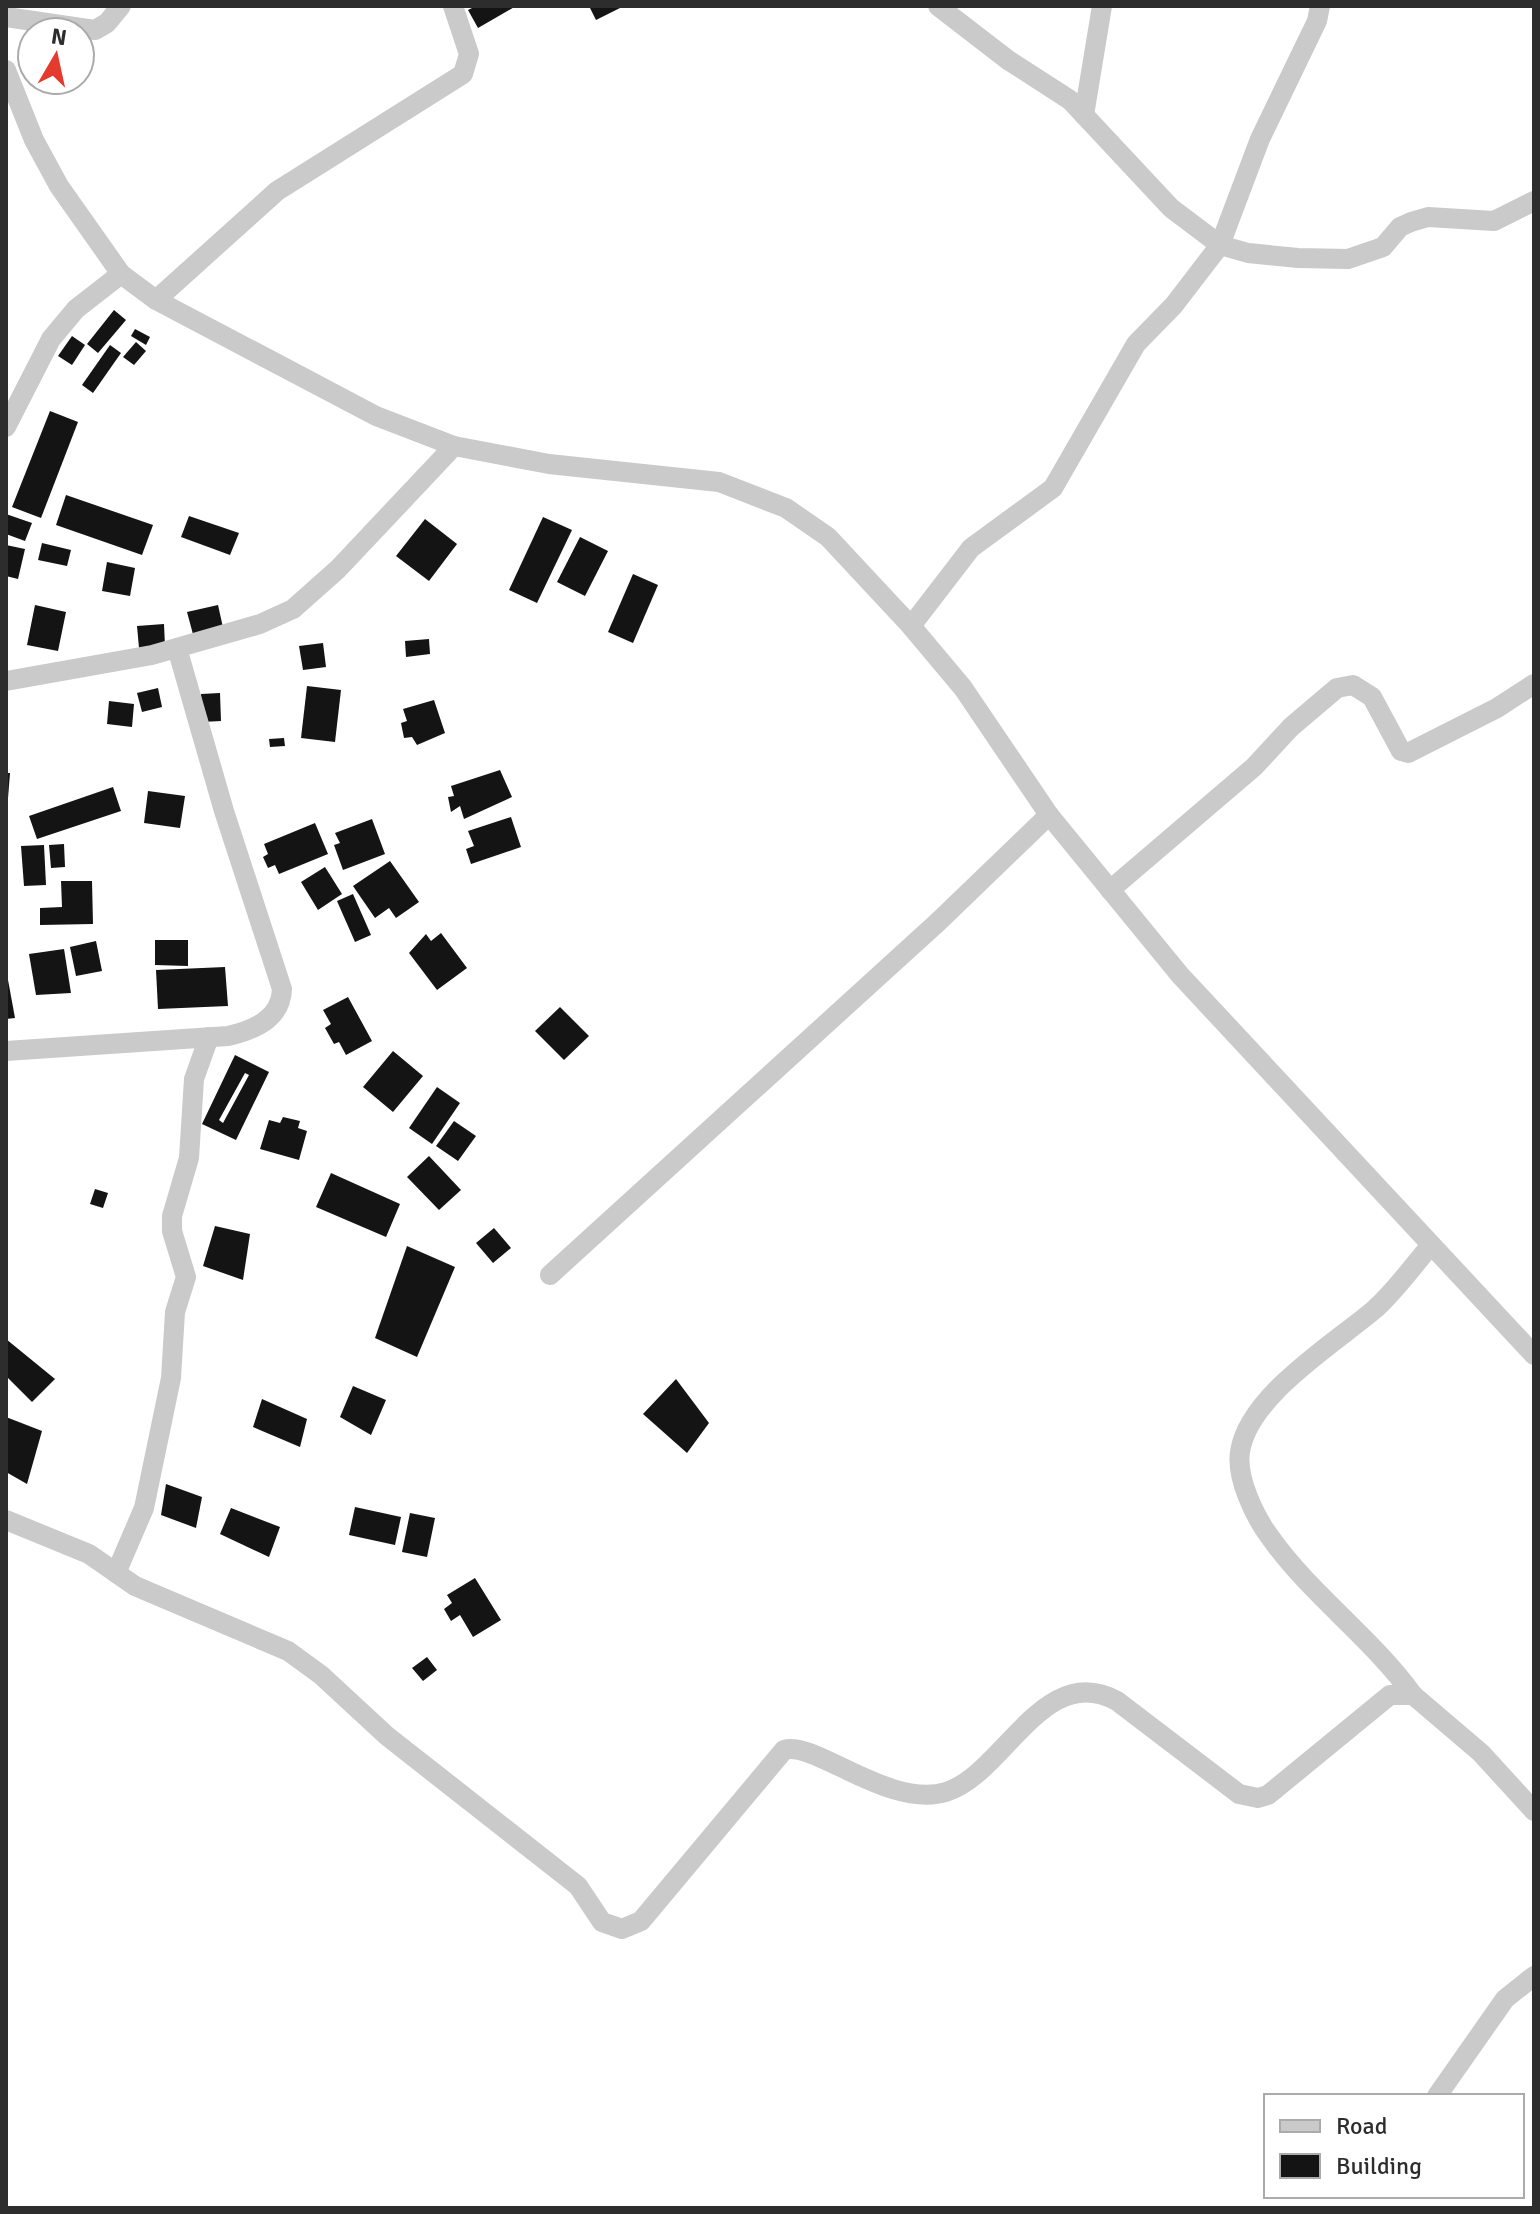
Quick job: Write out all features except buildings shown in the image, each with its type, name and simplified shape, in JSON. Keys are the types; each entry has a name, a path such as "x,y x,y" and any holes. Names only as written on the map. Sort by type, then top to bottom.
{"street":[{"path":"6,17 95,30 107,23 121,6"},
{"path":"156,300 277,191 463,74 469,54 453,6"},
{"path":"938,6 1008,60 1070,100 1171,208 1220,245 1286,257 1348,259 1383,247 1400,227 1411,222 1428,217 1494,221 1534,201"},
{"path":"1084,115 1102,6"},
{"path":"911,626 971,548 1053,488 1136,344 1174,305 1220,245 1260,139 1321,7"},
{"path":"6,70 34,140 59,186 121,274 156,300 376,416 454,446 549,464 719,482 751,491 786,508 828,537 911,626 963,688 1049,815 1180,975 1431,1245 1525,1333 1534,1355"},
{"path":"6,427 51,339 76,309 121,274"},
{"path":"6,681 177,648 260,624 293,609 338,569 454,446"},
{"path":"6,1051 247,1032 260,1026 279,1007 282,989 224,811 177,648"},
{"path":"1110,890 1254,767 1291,727 1337,688 1353,685 1372,697 1401,751 1408,753 1497,708 1534,684"},
{"path":"550,1275 938,922 1049,815"},
{"path":"116,1573 144,1508 171,1378 175,1312 186,1277 172,1231 172,1216 191,1150 194,1079 209,1037"},
{"path":"1431,1245 1378,1306 1311,1361 1252,1417 1239,1454 1245,1488 1269,1536 1338,1614 1390,1664 1413,1695 1481,1753 1534,1811"},
{"path":"6,1520 74,1546 116,1573 196,1614 238,1628 288,1651 321,1675 387,1736 578,1886 602,1922 622,1929 641,1921 775,1756 791,1747 862,1779 902,1792 945,1792 961,1785 1028,1723 1070,1692 1085,1690 1100,1692 1117,1701 1239,1794 1258,1798 1268,1795 1390,1695 1413,1695"},
{"path":"1438,2094 1505,1999 1534,1976"}]}
